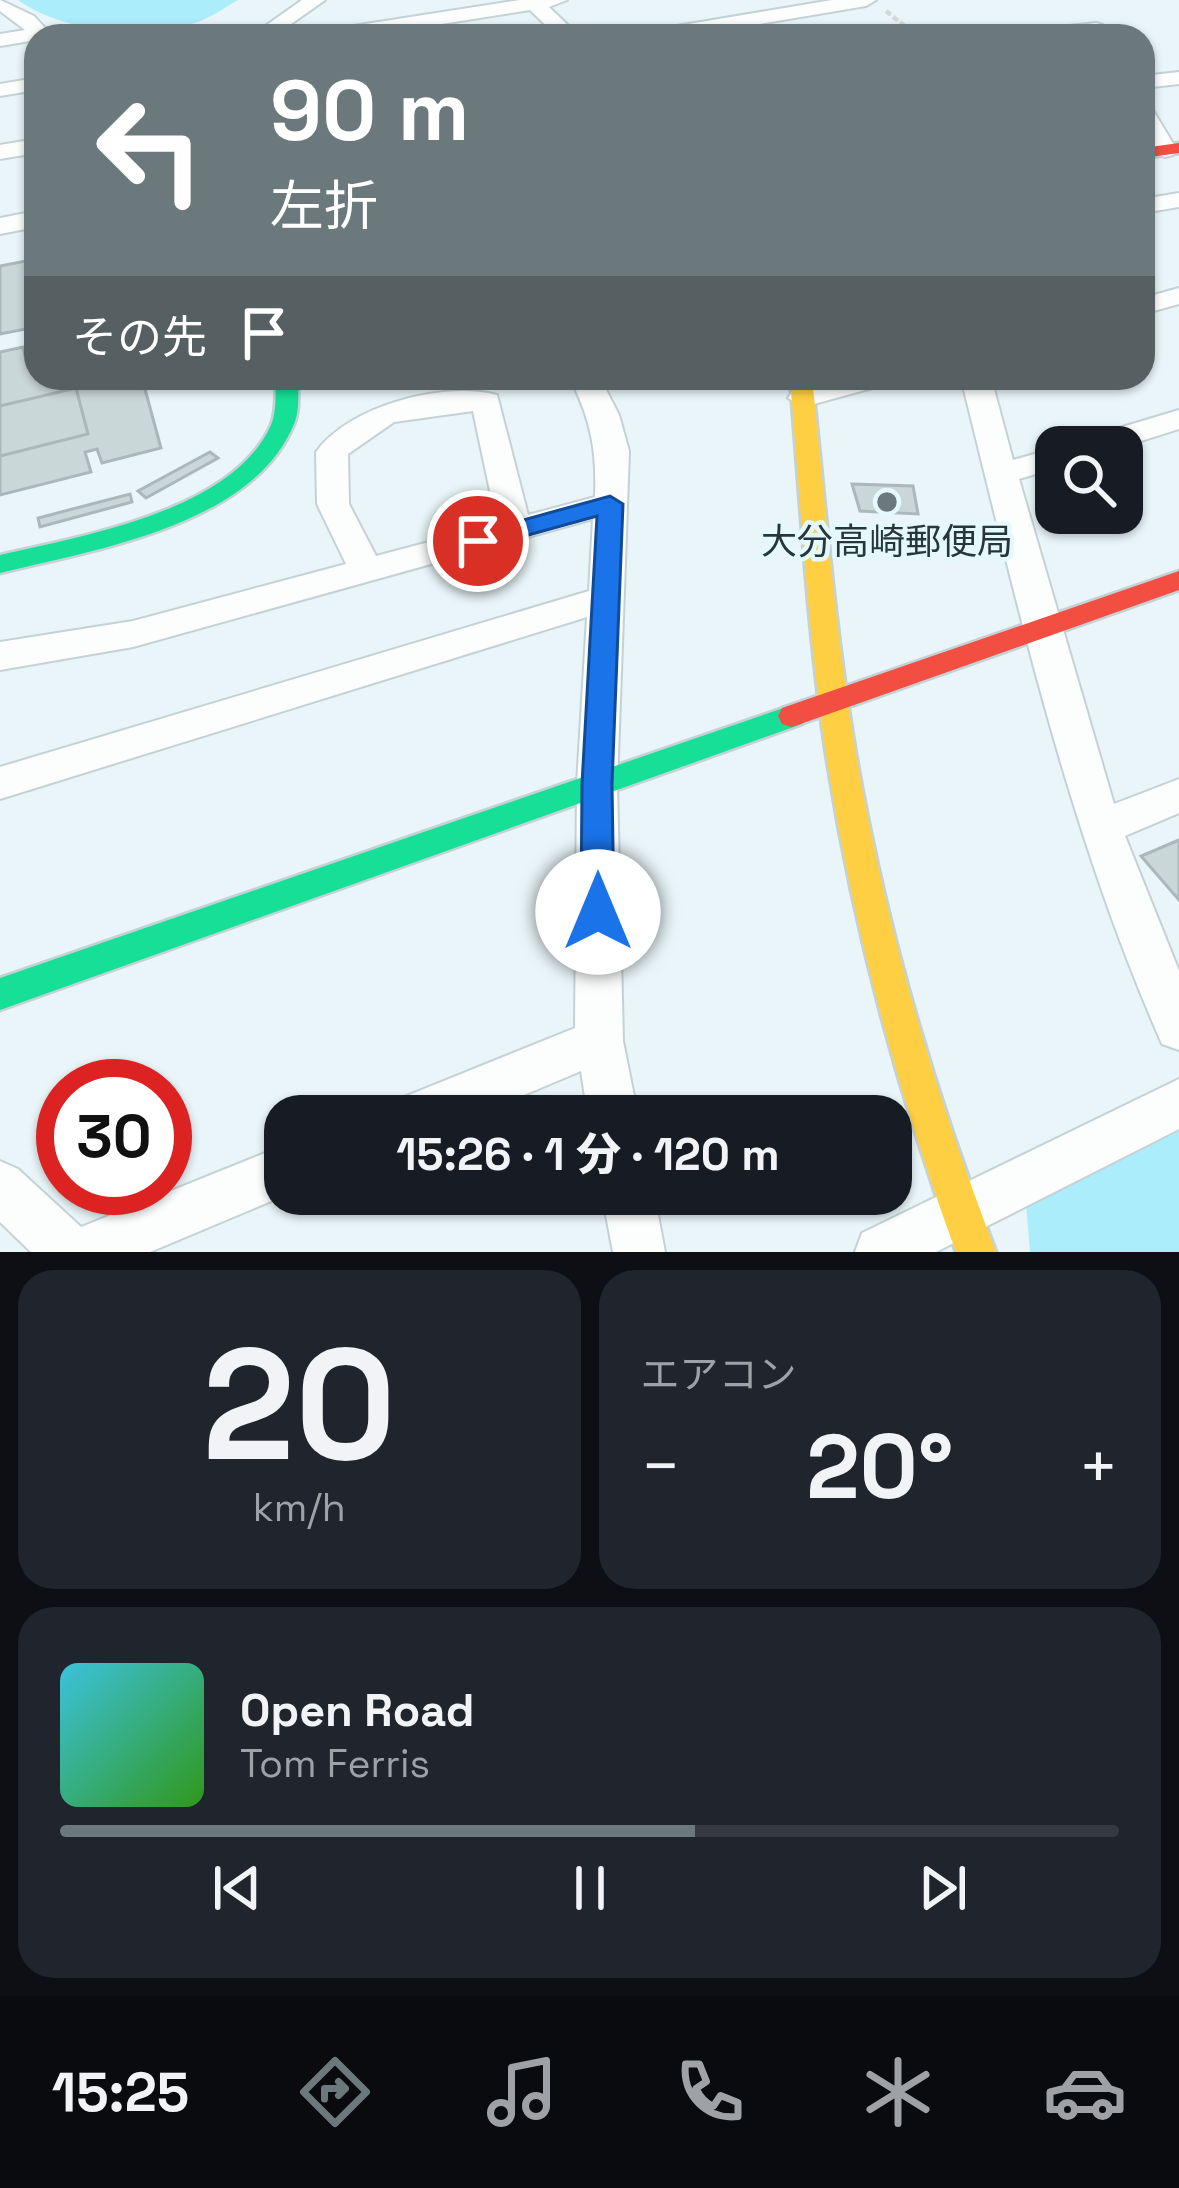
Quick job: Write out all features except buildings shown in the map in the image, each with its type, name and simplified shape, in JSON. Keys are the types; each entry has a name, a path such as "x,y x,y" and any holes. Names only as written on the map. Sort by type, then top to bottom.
{"street":[{"path":"279,24 315,0"},
{"path":"409,0 425,20"},
{"path":"400,24 557,0"},
{"path":"532,2 556,24"},
{"path":"730,24 871,2"},
{"path":"0,3 26,24"},
{"path":"0,564 119,532 220,492 276,441 288,409 287,390"},
{"path":"592,390 613,451 597,784 599,1041 609,1095"},
{"path":"802,390 835,701 870,908 922,1099 968,1232"},
{"path":"980,390 1102,826 1179,1028"},
{"path":"367,572 333,504 332,452 360,423 390,411 486,400 515,530"},
{"path":"1143,430 1179,419"},
{"path":"1005,473 1035,464"},
{"path":"0,656 133,634 610,504"},
{"path":"0,994 1179,580"},
{"path":"0,783 606,598"},
{"path":"1102,826 1179,796"},
{"path":"467,1095 599,1041"},
{"path":"881,1252 968,1232 1179,1103"},
{"path":"86,1252 264,1179"},
{"path":"0,1187 69,1252"},
{"path":"632,1215 639,1252"}],"path":[{"path":"871,2 901,24"}],"shaded area":[{"path":"18,0 238,0 191,24 72,24"},
{"path":"1179,1126 1179,1252 1030,1252 1026,1203"}],"traffic: fast":[{"path":"0,564 160,521 235,482 264,456 283,424 287,390"},
{"path":"0,994 792,716"}],"traffic: slow":[{"path":"802,390 827,651 863,872 911,1064 976,1252"}],"traffic: jam":[{"path":"1155,151 1179,148"},
{"path":"792,716 1179,580"}],"place":[{"name":"大分高崎郵便局","path":"887,502"}],"route":[{"path":"478,541 610,504 597,784 598,912"}]}
